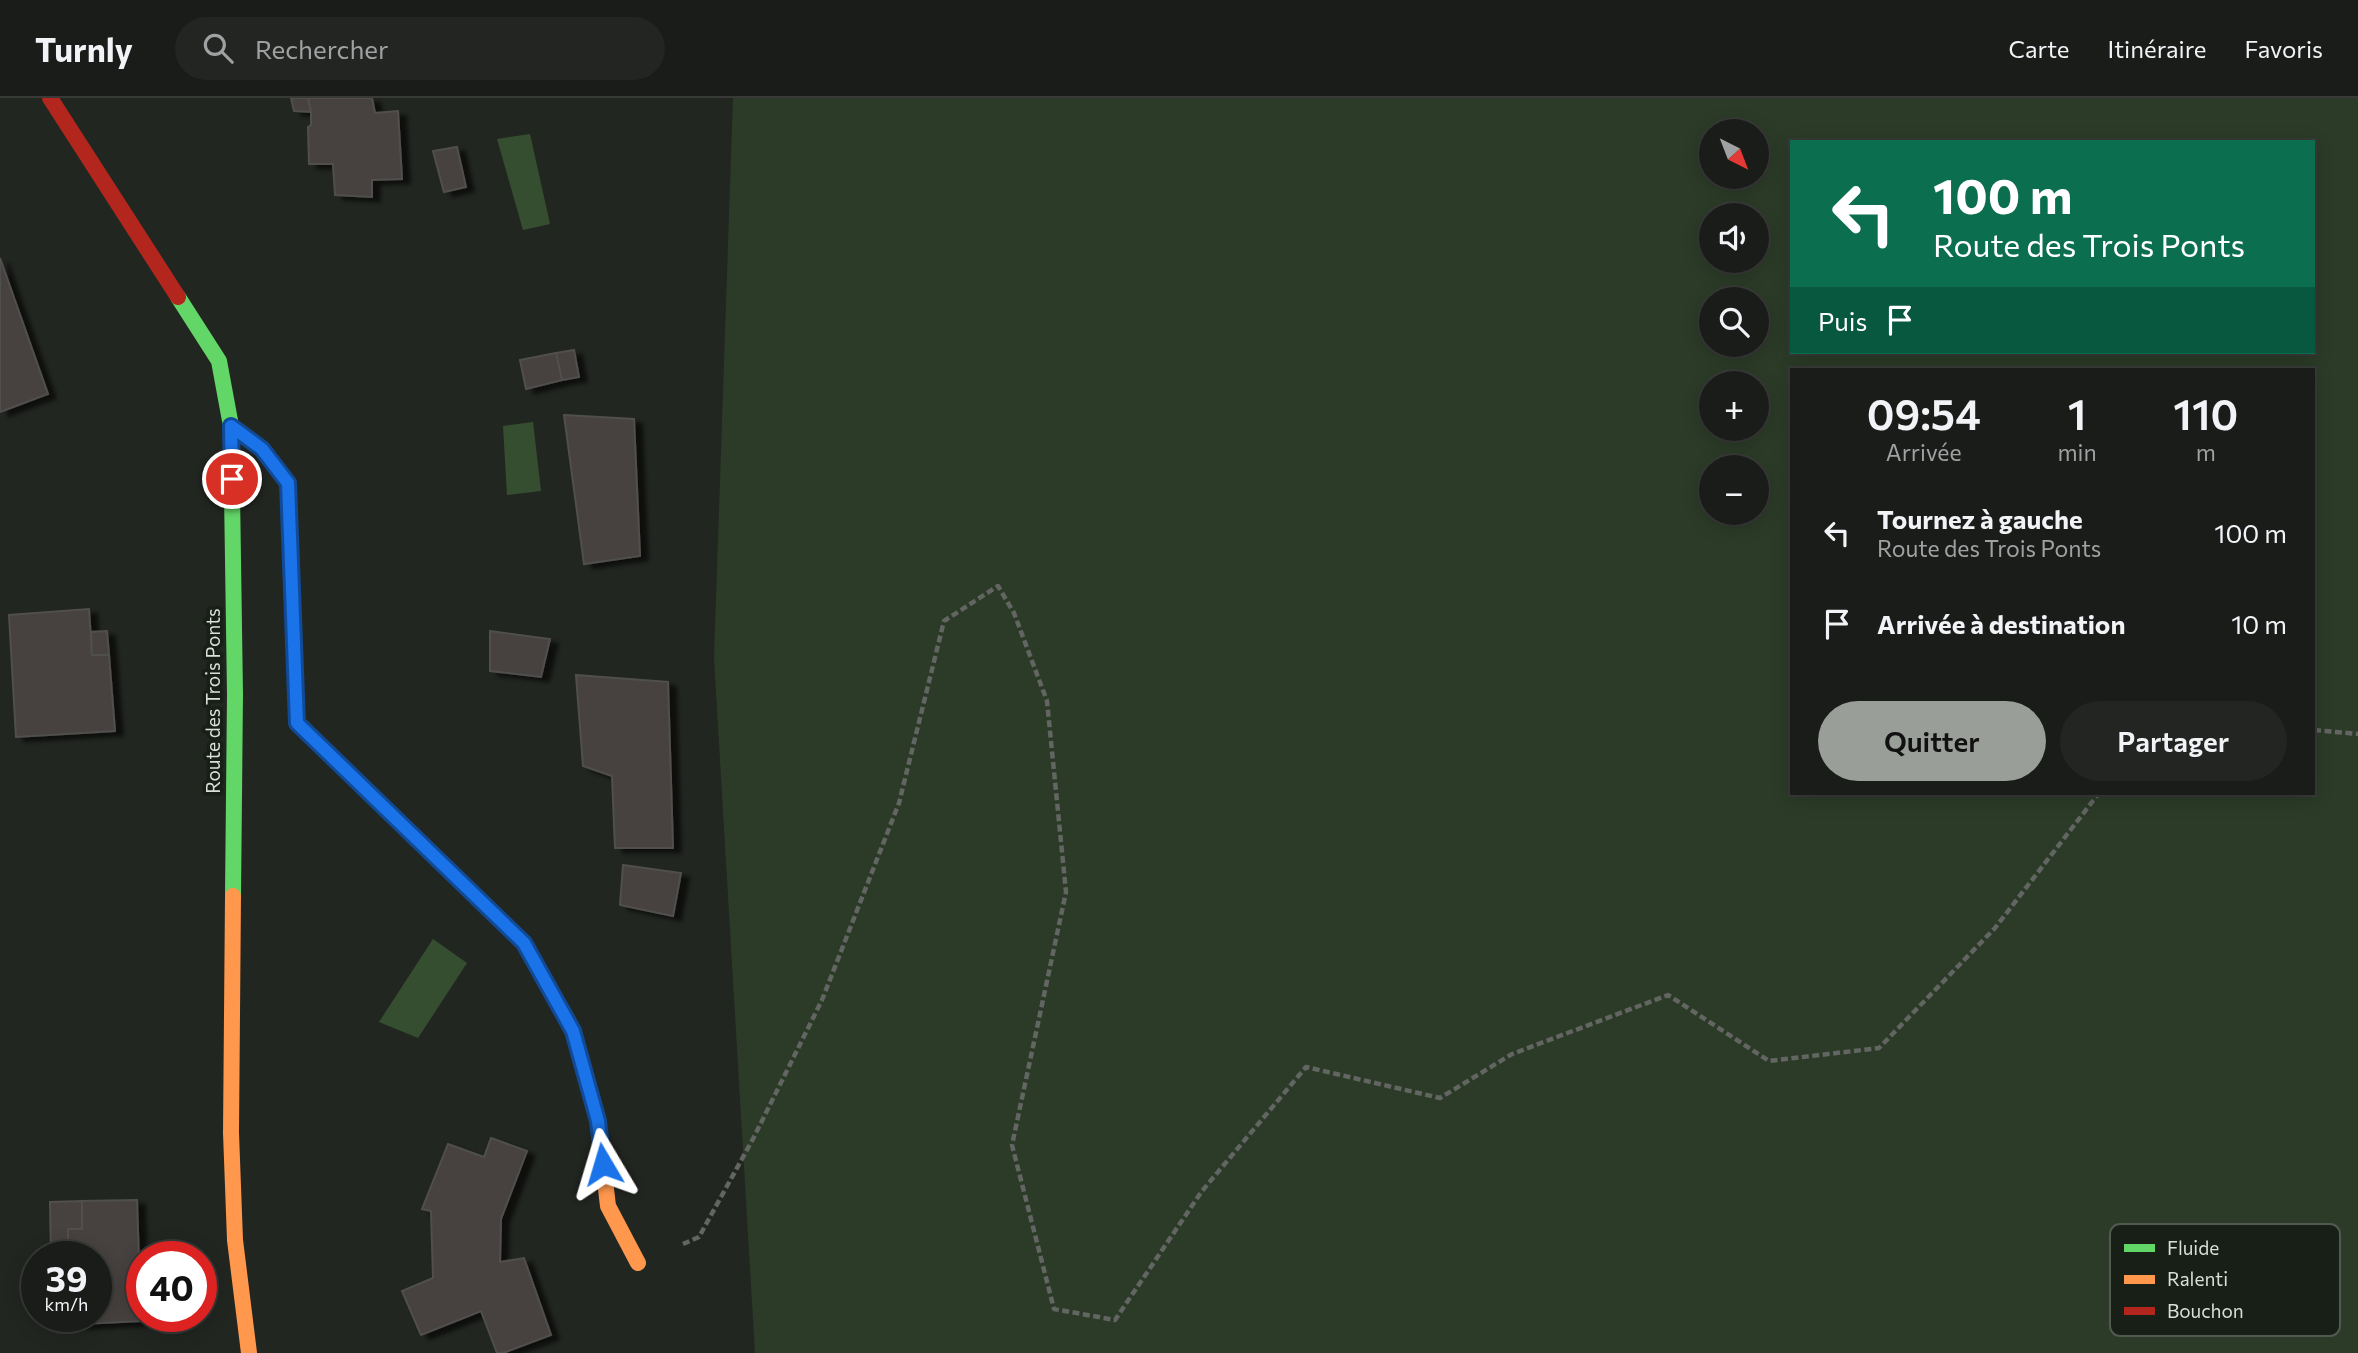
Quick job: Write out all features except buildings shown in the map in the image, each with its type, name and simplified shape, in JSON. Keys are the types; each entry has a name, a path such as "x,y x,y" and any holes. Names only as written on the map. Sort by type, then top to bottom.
{"street":[{"name":"Route des Trois Ponts","path":"50,98 219,361 231,426 235,694 231,1133 234,1240 249,1353"},
{"path":"231,426 262,449 288,483 297,723 524,943 573,1031 598,1121 608,1206 638,1263"}],"path":[{"path":"638,1263 699,1237 754,1137 822,1000 899,803 944,621 998,586 1014,613 1047,701 1066,892 1012,1145 1054,1308 1115,1320 1202,1191 1306,1067 1440,1098 1512,1054 1668,995 1769,1061 1879,1048 1995,928 2097,795"},
{"path":"2315,730 2358,734"}],"shaded area":[{"path":"733,98 2358,98 2358,1353 755,1353 714,658"},
{"path":"530,134 550,224 523,230 497,139"},
{"path":"533,422 541,491 507,495 503,426"},
{"path":"433,939 467,963 418,1038 379,1022"}],"traffic: fast":[{"path":"178,297 219,361 231,426 235,694 233,896"},
{"path":"336,761 524,943 568,1021"}],"traffic: slow":[{"path":"233,896 231,1133 235,1240 249,1353"},
{"path":"568,1021 598,1121 608,1206 638,1263"}],"traffic: jam":[{"path":"50,98 178,297"},
{"path":"231,426 262,449 288,483 297,723 336,761"}],"route":[{"path":"232,479 231,426 262,449 288,483 297,723 524,943 573,1031 598,1121 603,1164"}]}
